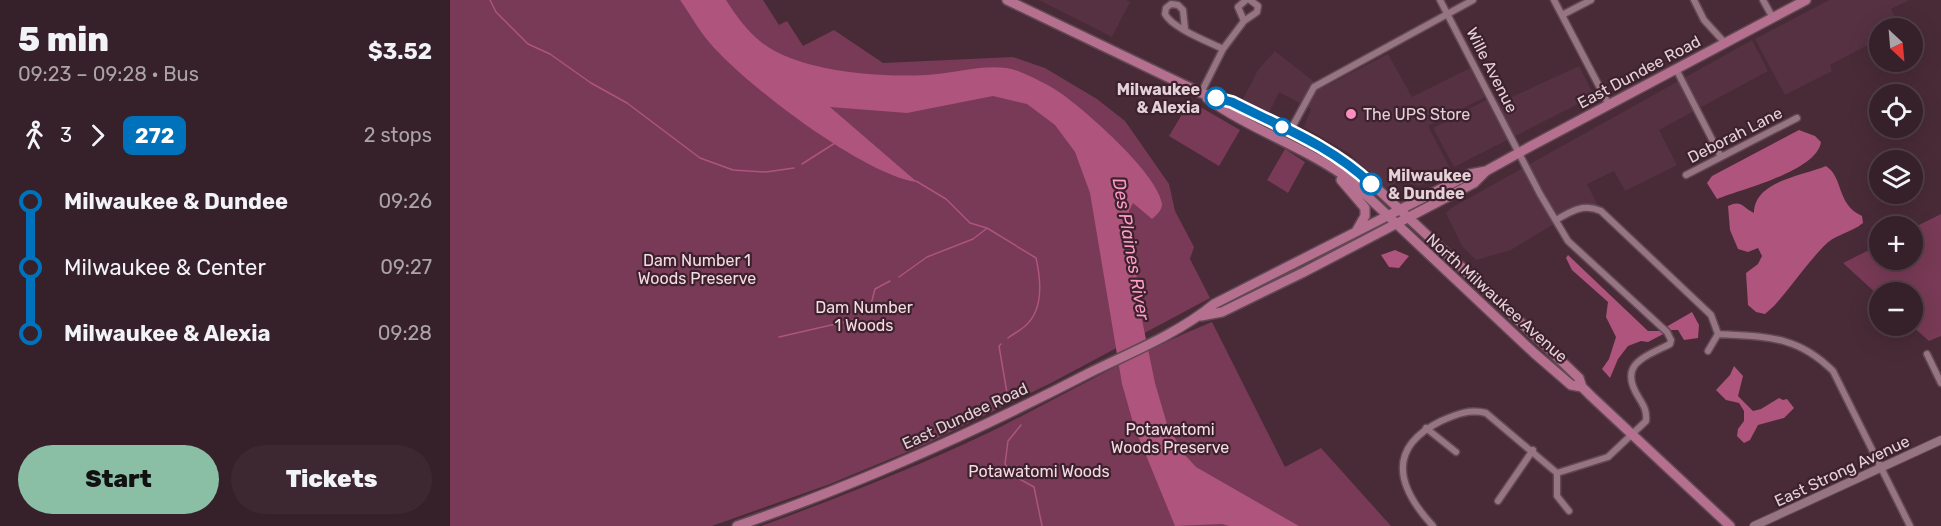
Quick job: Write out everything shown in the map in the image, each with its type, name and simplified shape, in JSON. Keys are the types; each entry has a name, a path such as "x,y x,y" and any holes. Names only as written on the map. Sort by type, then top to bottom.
{"main road":[{"path":"1007,0 1201,93 1226,111 1323,160 1364,204 1365,216 1356,231"},
{"name":"East Dundee Road","path":"1199,317 1222,312 1395,225 1474,183 1486,171 1806,0"},
{"name":"North Milwaukee Avenue","path":"1201,93 1232,102 1325,148 1353,166 1547,347 1579,378 1582,387 1731,526"},
{"name":"North Milwaukee Avenue","path":"1323,160 1350,180 1395,225 1534,353 1571,385 1582,387"},
{"name":"East Dundee Road","path":"737,526 818,497 962,436 1155,340 1199,317 1214,304 1356,231 1470,174 1486,171"}],"street":[{"path":"1201,93 1223,50 1244,21 1257,12 1258,6 1248,0 1238,7 1244,21"},
{"name":"Wille Avenue","path":"1440,0 1519,153 1568,241 1671,336 1670,344 1642,358 1629,375 1630,384 1646,409 1647,416 1646,421 1631,434"},
{"path":"1290,131 1314,87 1473,0"},
{"path":"1554,0 1609,105"},
{"path":"1562,15 1591,0"},
{"path":"1694,0 1704,20 1725,43"},
{"path":"1763,0 1773,18"},
{"path":"1185,29 1183,10 1178,5 1171,4 1166,8 1165,14 1168,19 1185,29 1223,50"},
{"path":"1676,69 1721,157"},
{"name":"Deborah Lane","path":"1686,175 1797,118"},
{"path":"1556,220 1583,207 1601,211 1711,315 1718,334"},
{"path":"1708,351 1718,334"},
{"path":"1718,334 1780,338 1802,346 1818,356 1833,371 1843,389 1910,526"},
{"path":"1928,354 1941,383"},
{"path":"1433,526 1418,510 1405,488 1403,467 1410,443 1426,428 1454,415 1473,410 1486,414 1533,450 1557,473 1557,496 1569,512"},
{"path":"1426,428 1456,452"},
{"path":"1557,473 1608,456 1631,434"},
{"name":"East Strong Avenue","path":"1754,526 1941,440"},
{"path":"1498,501 1533,450"}],"shaded area":[{"path":"1039,0 1126,0 1130,2 1112,37"},
{"path":"1829,0 1909,0 1891,9 1896,18 1869,18 1869,44 1830,65 1832,71 1785,95 1755,39"},
{"path":"1752,40 1768,71 1659,130 1677,165 1625,191 1614,171 1587,184 1597,204 1549,227 1511,250 1476,260 1462,246 1446,213 1451,208"},
{"path":"1275,51 1322,88 1388,54 1412,97 1470,68 1485,97 1428,126 1450,168 1446,172 1419,186 1400,181 1386,188 1350,154 1304,127 1311,109 1279,92 1269,113 1242,101 1258,70"},
{"path":"1579,66 1594,96 1454,167 1433,128 1494,96 1499,103"}],"green space":[{"name":"Dam Number 1 Woods Preserve","path":"450,0 763,0 779,25 787,21 803,46 834,30 883,63 1013,57 1045,68 1097,99 1125,121 1169,184 1175,211 1194,247 1190,259 1210,298 1051,383 924,445 830,484 712,526 450,526"},
{"path":"1190,101 1240,130 1219,166 1169,136"},
{"path":"1285,149 1305,162 1288,193 1267,180"},
{"path":"1941,214 1941,336 1929,341 1923,336 1923,282 1869,282 1869,287 1843,263 1869,250 1869,270 1923,270 1923,223"},
{"name":"Potawatomi Woods Preserve","path":"1212,322 1285,467 1321,448 1391,526 761,526 819,505 960,446 1127,361"}],"water":[{"name":"Des Plaines River","path":"680,0 726,0 746,28 761,42 798,61 845,72 895,75 937,74 988,67 1009,68 1052,87 1088,115 1135,161 1158,191 1162,204 1160,211 1152,219 1133,203 1129,211 1141,315 1155,383 1167,424 1184,454 1196,467 1299,526 1229,526 1222,524 1175,526 1134,426 1122,384 1090,193 1075,152 1055,125 1027,104 993,96 907,113 830,107 917,182 895,176 837,146 776,103 726,60 709,42"},
{"path":"1799,130 1815,136 1821,142 1807,162 1777,178 1717,199 1707,183 1712,176"},
{"path":"1826,166 1836,177 1848,205 1862,216 1863,223 1827,243 1774,306 1765,314 1756,312 1748,305 1746,273 1758,264 1762,256 1758,248 1748,252 1738,249 1730,230 1728,206 1736,203 1754,213 1756,202 1770,187"},
{"path":"1395,250 1409,256 1399,268 1389,267 1381,255"},
{"path":"1568,255 1648,331 1659,331 1692,312 1699,325 1698,338 1684,340 1678,330 1671,330 1648,342 1641,341 1628,346 1618,359 1610,378 1602,369 1609,359 1616,337 1606,317 1608,302 1572,270 1566,258"},
{"path":"1734,366 1743,376 1738,396 1753,411 1779,398 1787,399 1794,408 1784,418 1758,425 1750,440 1744,443 1737,436 1738,429 1744,421 1744,411 1739,403 1726,400 1716,390 1730,375"}],"waterway":[{"path":"490,0 496,12 528,44 550,54 591,83 627,103 700,158 733,170 766,172 794,168"},
{"path":"802,164 835,143"},
{"path":"916,181 946,199 970,223 987,228 1036,258 1040,285 1035,313 1024,327 1008,338"},
{"path":"899,277 927,257 973,239 986,229"},
{"path":"860,312 871,304 875,289 890,281"},
{"path":"779,337 853,320"},
{"path":"1001,344 999,346 1007,393"},
{"path":"1021,425 1008,441 1005,464 1014,476 1034,487 1042,526"}],"bus line":[{"name":"272","path":"1216,98 1232,102 1325,148 1353,166 1371,184"}],"place":[{"name":"Milwaukee & Alexia","path":"1216,98"},
{"name":"The UPS Store","path":"1351,114"},
{"name":"Milwaukee & Dundee","path":"1371,184"}],"park label":[{"name":"Dam Number 1 Woods","path":"864,316"},
{"name":"Potawatomi Woods","path":"1039,471"}]}
